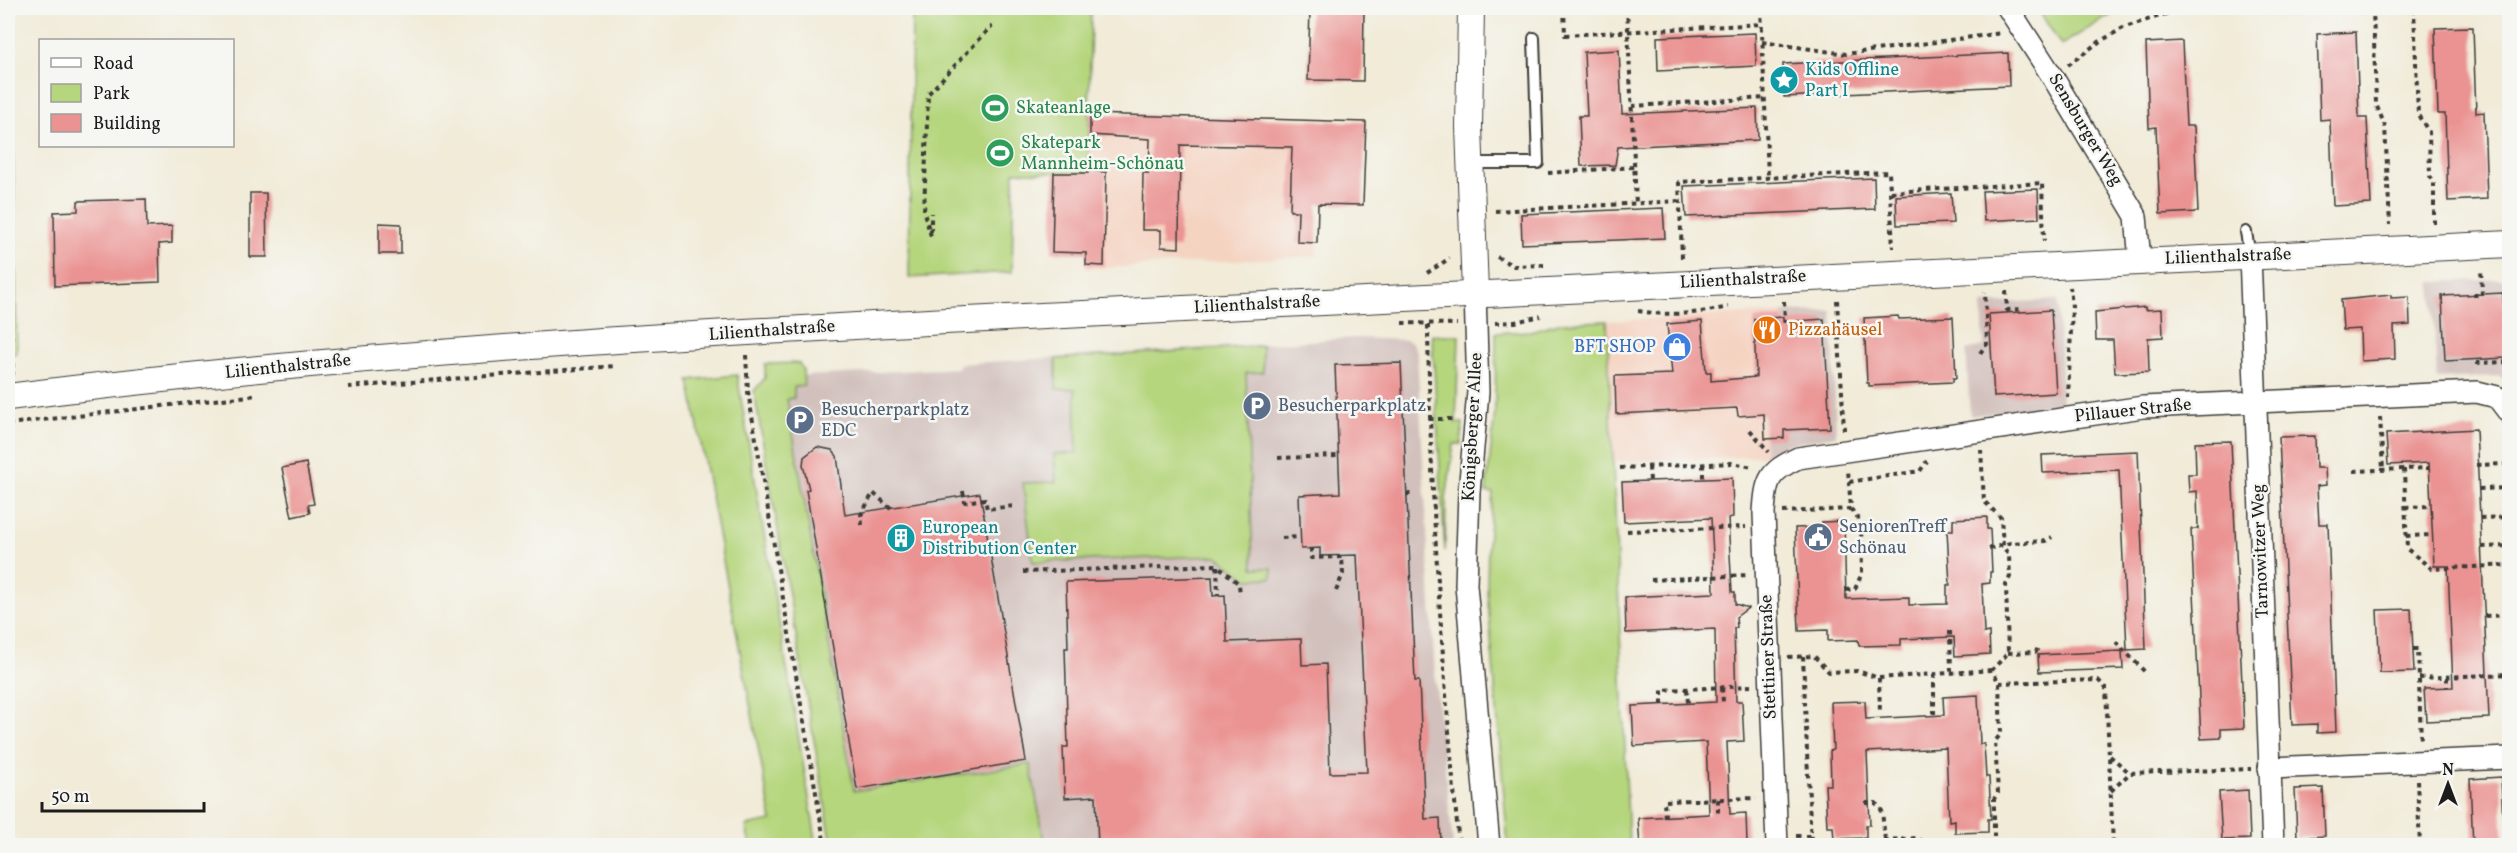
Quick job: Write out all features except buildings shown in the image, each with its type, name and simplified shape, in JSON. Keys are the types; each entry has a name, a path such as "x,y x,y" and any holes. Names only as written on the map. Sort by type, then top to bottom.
{"street":[{"name":"Königsberger Allee","path":"1471,8 1469,127 1475,257 1477,401 1469,492 1466,585 1489,846"},
{"name":"Sensburger Weg","path":"2013,16 2136,216 2140,261"},
{"name":"Lilienthalstraße","path":"8,397 304,365 746,344 1475,292 2140,261 2248,244 2510,244"},
{"name":"Tarnowitzer Weg","path":"2248,244 2273,846"},
{"name":"Pillauer Straße","path":"1778,468 1798,458 1846,450 2144,407 2477,392 2497,397 2510,414"},
{"name":"Stettiner Straße","path":"1777,846 1764,513 1766,490 1778,468"},
{"path":"2270,768 2510,758"}],"lane":[{"path":"1471,163 1538,163 1534,38"}],"path":[{"path":"1564,8 1565,35 1762,24"},
{"path":"1627,8 1636,204"},
{"path":"1761,8 1768,177"},
{"path":"2052,76 2099,42 2125,27 2185,8"},
{"path":"2373,8 2376,104 2385,126 2390,225"},
{"path":"2414,8 2418,115 2429,132 2430,176 2434,182 2434,224"},
{"path":"1762,42 1846,54 2000,34 2013,16"},
{"path":"931,213 931,236 924,213 928,94 992,26"},
{"path":"1632,106 1765,98"},
{"path":"1538,163 1538,174 1634,167"},
{"path":"1682,258 1679,182 1768,177 1889,172 1893,248"},
{"path":"1891,192 2042,183 2044,241"},
{"path":"1495,211 1680,201"},
{"path":"8,246 12,346"},
{"path":"1475,257 1496,256 1514,266 1546,265"},
{"path":"2473,295 2482,295 2481,268"},
{"path":"1836,275 1851,510 1861,522 1862,573 1855,589 1846,590"},
{"path":"2070,287 2072,307 2068,394 2071,417"},
{"path":"2006,290 2007,310 2020,309"},
{"path":"1980,353 1987,344 1984,291"},
{"path":"1784,301 1785,321 1791,322"},
{"path":"1394,322 1428,325 1476,323"},
{"path":"1428,325 1429,419 1444,679 1459,846"},
{"path":"746,344 758,355"},
{"path":"734,357 746,344"},
{"path":"746,344 748,392 825,846"},
{"path":"2476,363 2510,362"},
{"path":"342,387 627,365"},
{"path":"8,424 260,395"},
{"path":"1750,430 1778,468"},
{"path":"1981,432 1984,501 2001,518 2003,546 2009,556 2010,577 2006,584 2008,653"},
{"path":"2381,436 2383,470"},
{"path":"1849,482 1920,471 1932,453 1931,439"},
{"path":"1278,458 1338,456"},
{"path":"1620,468 1732,463 1778,468"},
{"path":"1703,464 1703,479"},
{"path":"2476,465 2510,464"},
{"path":"1649,467 1650,481"},
{"path":"2354,471 2429,468"},
{"path":"2404,469 2407,549 2432,569 2510,565"},
{"path":"2479,489 2510,488"},
{"path":"963,491 965,502 985,499 987,510 1014,506"},
{"path":"862,525 861,515 873,493 891,508"},
{"path":"1406,494 1412,494"},
{"path":"2405,507 2431,506"},
{"path":"1764,513 1851,510"},
{"path":"2480,518 2510,517"},
{"path":"1627,531 1746,527"},
{"path":"2406,536 2432,535"},
{"path":"1282,538 1298,537"},
{"path":"1989,549 2010,543 2046,541 2052,537"},
{"path":"2482,547 2510,546"},
{"path":"1311,548 1311,558 1342,557 1343,574 1336,591"},
{"path":"1217,565 1218,595"},
{"path":"1023,572 1217,565 1239,584 1239,595"},
{"path":"1651,580 1766,574"},
{"path":"2485,616 2510,615"},
{"path":"1950,631 1951,672"},
{"path":"2116,642 2146,673"},
{"path":"1769,657 1814,656 1829,672 1857,671 1879,678 1992,670 2008,653 2036,652 2039,645"},
{"path":"2413,649 2418,649 2420,846"},
{"path":"1803,656 1811,846"},
{"path":"1877,846 1885,840 1917,838 1929,844 1994,842 1994,800 1998,793 1995,741 2001,734 1999,683 1992,670"},
{"path":"1934,674 1934,714"},
{"path":"2419,678 2510,674"},
{"path":"2447,677 2447,687"},
{"path":"1879,678 1880,714"},
{"path":"1999,683 2098,680 2106,688 2114,846"},
{"path":"1662,704 1662,690 1770,686"},
{"path":"1722,688 1723,702"},
{"path":"1688,689 1688,703"},
{"path":"2110,756 2130,774"},
{"path":"2111,791 2130,774 2270,768"},
{"path":"1665,817 1664,801 1774,797"},
{"path":"1718,799 1718,814"},
{"path":"1865,803 1876,803 1882,811 1885,840"}],"shaded area":[{"path":"1090,114 1320,119 1317,256 1086,269"},
{"path":"2509,279 2509,384 2500,376 2437,379 2432,282"},
{"path":"2058,300 2062,403 1970,416 1966,350 1984,346 1982,304"},
{"path":"1832,311 1836,436 1784,445 1765,456 1760,346 1784,345 1783,312"},
{"path":"1783,312 1784,345 1760,347 1765,456 1613,462 1607,321"},
{"path":"1356,338 1406,340 1413,344 1417,352 1435,677 1453,845 839,845 765,378 959,368 959,364"}],"green space":[{"path":"8,8 10,8 17,353 8,355"},
{"name":"Skatepark Mannheim-Schönau","path":"912,8 1091,8 1088,173 1014,172 1012,272 909,278"},
{"path":"2037,8 2114,8 2114,13 2061,45"},
{"path":"1607,321 1629,845 1508,845 1487,590 1488,543 1493,493 1486,492 1495,413 1496,333 1530,331 1559,323"},
{"path":"1432,335 1459,335 1456,423 1463,423 1461,444 1454,444 1446,499 1445,551"},
{"path":"1262,346 1263,372 1246,373 1253,568 1272,568 1272,578 1248,579 1217,556 1033,562 1023,483 1056,482 1054,454 1077,453 1075,389 1056,389 1056,359"},
{"path":"799,363 803,370 804,386 794,387 794,398 787,399 854,791 1030,764 1045,845 832,845 754,391 765,378 765,364"},
{"path":"737,375 817,845 750,845 746,826 772,821 689,380"}],"place":[{"name":"Kids Offline Part I","path":"1784,80"},
{"name":"Skateanlage","path":"995,108"},
{"name":"Skatepark Mannheim-Schönau","path":"1000,153"},
{"name":"Pizzahäusel","path":"1767,330"},
{"name":"BFT SHOP","path":"1677,347"},
{"name":"Besucherparkplatz","path":"1257,406"},
{"name":"Besucherparkplatz EDC","path":"800,420"},
{"name":"SeniorenTreff Schönau","path":"1818,537"},
{"name":"European Distribution Center","path":"901,538"}]}
